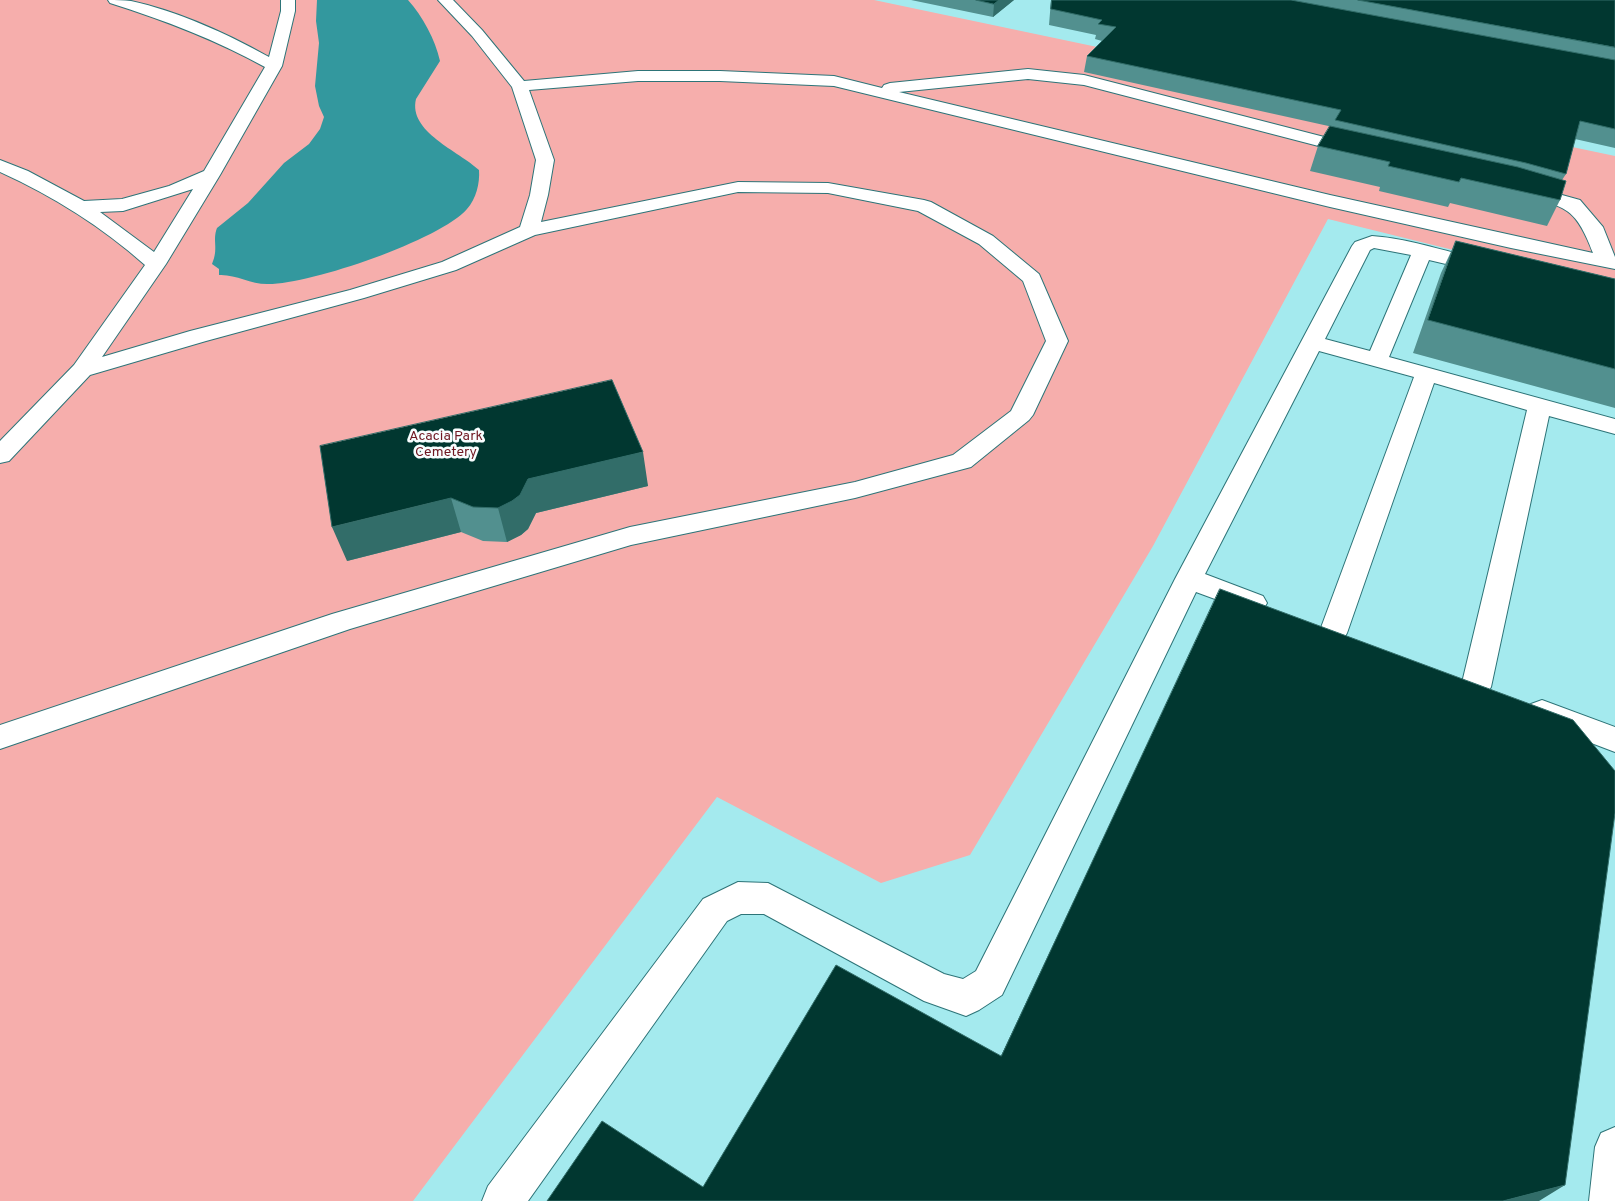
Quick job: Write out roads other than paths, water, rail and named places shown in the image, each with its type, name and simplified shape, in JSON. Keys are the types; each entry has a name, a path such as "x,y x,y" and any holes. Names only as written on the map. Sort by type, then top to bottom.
{"lane":[{"path":"115,0 206,30 242,47 274,66"},
{"path":"0,455 11,434 82,370 156,264 274,66 288,12 288,0"},
{"path":"445,0 477,32 520,86 545,160 540,195 529,230"},
{"path":"874,91 941,82 1028,74 1084,80 1317,142 1375,155"},
{"path":"520,86 638,76 720,76 834,81 1330,201 1511,242 1610,262"},
{"path":"0,165 83,208 127,237 156,264"},
{"path":"83,208 123,205 175,190 210,175"},
{"path":"1512,186 1573,204 1593,227 1610,262"},
{"path":"0,737 342,621 630,536 855,490 962,461 1021,415 1057,341 1032,278 986,240 924,206 828,188 738,187 529,230 449,266 357,294 198,336 82,370"},
{"path":"503,1201 715,910 738,898 768,899 937,988 966,998 989,983 1189,579 1362,246 1372,242 1386,243 1500,271"},
{"path":"1377,360 1423,251"},
{"path":"1313,342 1615,427"},
{"path":"1189,579 1320,628 1426,374"},
{"path":"1540,406 1485,690 1615,740"},
{"path":"1610,1201 1615,1147"}],"water":[{"path":"317,0 408,0 432,37 440,61 416,99 416,111 427,131 479,170 479,180 475,196 467,209 452,221 430,234 403,247 342,269 287,282 267,284 219,275 219,269 212,264 217,228 248,203 284,163 309,144 320,129 324,117 319,106 315,86 319,43 316,21"}],"park label":[{"name":"Acacia Park Cemetery","path":"446,446"}]}
